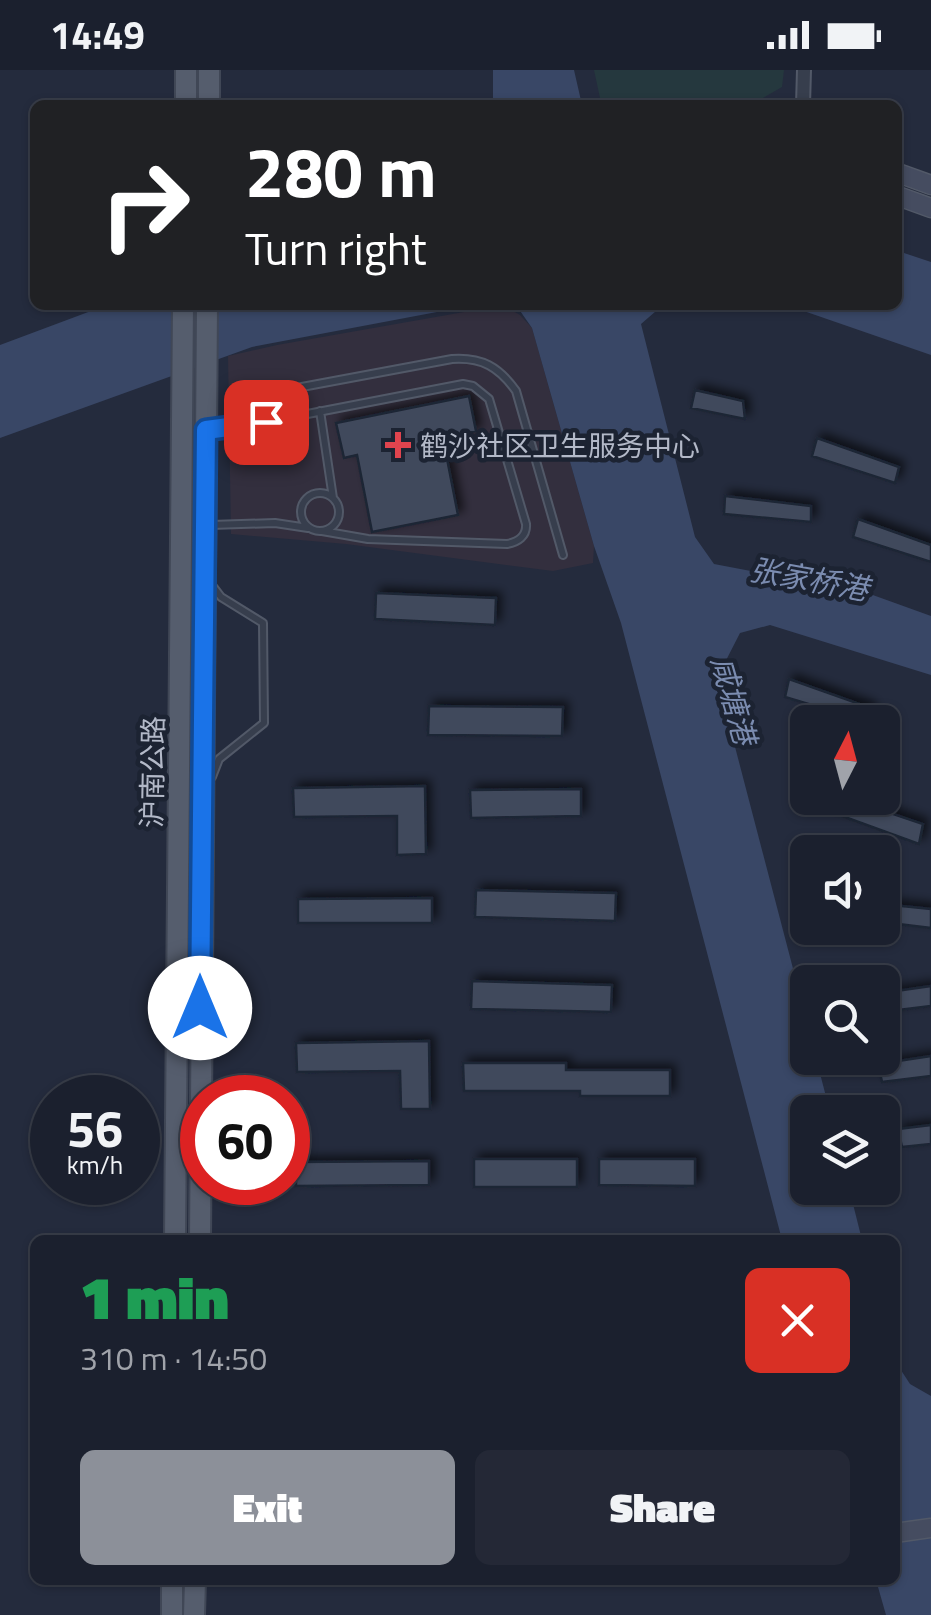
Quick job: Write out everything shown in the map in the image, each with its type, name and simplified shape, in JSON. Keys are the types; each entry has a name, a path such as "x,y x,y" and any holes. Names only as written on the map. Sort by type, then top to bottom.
{"main road":[{"path":"186,70 186,100"},
{"path":"208,100 209,70"},
{"name":"沪南公路","path":"175,1235 184,310"},
{"name":"沪南公路","path":"200,1235 207,310"},
{"path":"172,1585 172,1615"},
{"path":"194,1585 194,1615"}],"street":[{"path":"804,70 804,100"},
{"path":"902,174 931,185"},
{"path":"902,197 931,208"},
{"path":"900,1533 931,1528"}],"lane":[{"path":"266,422 275,392 452,359 488,365 500,371 516,391 564,555"},
{"path":"205,525 275,523 368,539 507,544 521,539 526,530 493,408 474,386 463,384 206,430"},
{"path":"320,411 338,516 332,526 322,531"},
{"path":"309,528 300,511 306,499 316,493 333,498"},
{"path":"202,801 218,759 264,723 263,624 220,597 204,575"}],"shaded area":[{"path":"594,70 784,70 782,87 760,100 600,98"},
{"name":"鹤沙社区卫生服务中心","path":"475,310 511,310 520,315 532,328 594,546 593,563 553,571 346,544 231,534 228,356"}],"water":[{"path":"493,70 574,70 581,100 493,100"},
{"path":"902,252 931,262 931,355 801,310 902,310"},
{"path":"94,310 448,310 252,347 0,438 0,345"},
{"path":"519,310 657,310 641,324 695,537 714,564 870,594 931,616 931,675 770,625 740,633 717,678 792,965 790,1075 820,1075 826,1095 790,1095 790,1205 853,1205 861,1235 781,1235 621,623 594,546 532,328"},
{"path":"900,1369 910,1384 931,1396 931,1615 886,1615 877,1585 900,1585"}],"building":[{"path":"695,390 743,401 745,419 691,408"},
{"path":"469,396 476,431 443,438 458,515 372,532 357,455 344,458 336,423"},
{"path":"817,438 899,467 895,483 812,456"},
{"path":"725,496 811,506 811,522 724,514"},
{"path":"858,519 931,545 931,562 853,537"},
{"path":"376,593 496,598 495,625 375,619"},
{"path":"789,679 863,705 812,705 785,697"},
{"path":"429,706 563,707 562,736 428,735"},
{"path":"425,786 426,854 397,855 397,816 294,817 293,788"},
{"path":"581,789 581,816 471,818 470,790"},
{"path":"839,815 896,815 923,824 919,844"},
{"path":"476,890 616,893 615,921 475,917"},
{"path":"432,898 432,923 298,923 298,899"},
{"path":"900,906 931,909 931,928 900,924"},
{"path":"472,981 612,985 611,1012 471,1009"},
{"path":"931,986 931,1006 900,1010 900,990"},
{"path":"429,1041 430,1109 401,1109 400,1071 297,1072 296,1043"},
{"path":"931,1056 931,1076 882,1082 880,1075 900,1075 900,1061"},
{"path":"463,1063 566,1063 566,1070 670,1070 670,1096 464,1091"},
{"path":"931,1125 931,1144 902,1147 900,1129"},
{"path":"474,1159 577,1159 577,1187 474,1187"},
{"path":"599,1159 695,1159 695,1186 599,1185"},
{"path":"429,1161 429,1185 310,1186 310,1162"}],"place":[{"name":"鹤沙社区卫生服务中心","path":"398,445"}],"route":[{"path":"200,1008 206,430 266,422"}],"water label":[{"name":"张家桥港","path":"809,579"},
{"name":"咸塘港","path":"734,700"}]}
